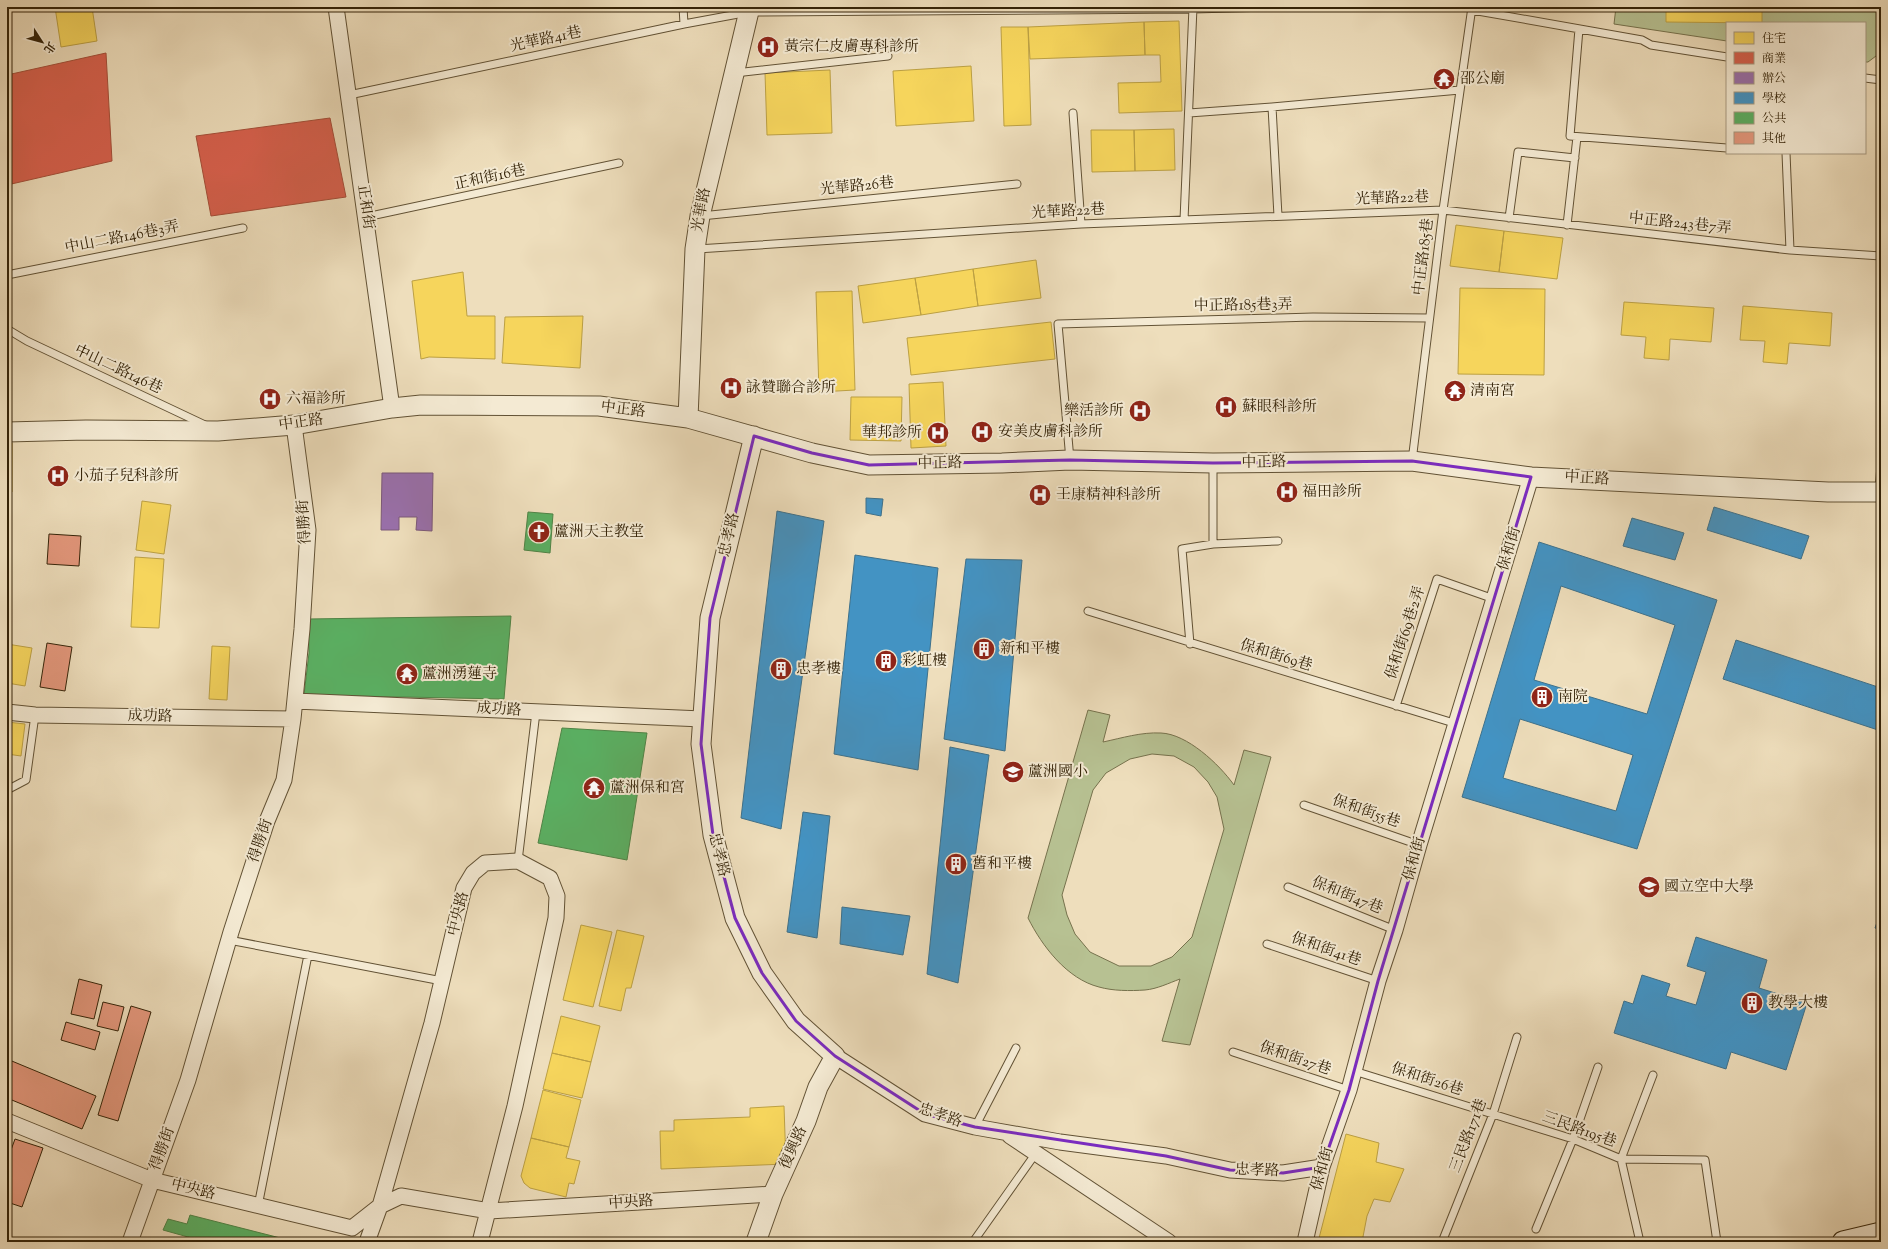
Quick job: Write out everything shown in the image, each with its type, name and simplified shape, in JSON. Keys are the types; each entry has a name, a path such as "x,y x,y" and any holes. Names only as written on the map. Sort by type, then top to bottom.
{"main road":[{"path":"1843,1242 1881,1233"}],"street":[{"name":"正和街","path":"336,7 392,408"},
{"name":"光華路","path":"688,418 695,249 700,216 749,10"},
{"name":"中正路","path":"7,432 86,430 218,431 294,425 392,408 421,405 599,406 688,418 812,453 868,465 1002,463 1070,460 1213,463 1412,461 1531,477 1828,492 1880,492"},
{"name":"得勝街","path":"130,1242 188,1080 229,940 267,822 284,780 293,719 302,629 308,530 294,425"},
{"name":"忠孝路","path":"754,436 710,618 701,744 713,835 735,918 762,973 796,1021 835,1056 925,1114 975,1127 1060,1142 1166,1156 1230,1170 1283,1173 1322,1167"},
{"name":"保和街","path":"1305,1242 1322,1167 1349,1090 1378,981 1395,930 1419,845 1531,477"},
{"name":"成功路","path":"295,701 702,719"},
{"name":"成功路","path":"7,712 35,715 293,719"},
{"name":"中央路","path":"368,1242 380,1206 443,981 464,888 473,873 485,863 518,861"},
{"path":"480,1242 515,1106 556,918 557,896 550,878 518,861"},
{"name":"復興路","path":"756,1242 773,1194 806,1121 818,1087 835,1056"},
{"name":"中央路","path":"7,1121 152,1180 352,1228 380,1206 401,1196 489,1211 773,1194"},
{"name":"忠孝路","path":"1004,1131 1169,1242"}],"lane":[{"path":"683,7 684,24"},
{"name":"光華路41巷","path":"349,94 749,10 1270,7"},
{"path":"1184,220 1193,8"},
{"name":"中正路185巷","path":"1412,461 1443,210 1471,8 1642,40 1651,45 1726,57"},
{"path":"1567,225 1575,158 1574,136 1579,28"},
{"path":"734,73 888,56"},
{"path":"1866,78 1881,80"},
{"path":"1189,113 1460,90"},
{"path":"1272,107 1278,216"},
{"path":"1073,113 1081,224"},
{"path":"1574,136 1726,148"},
{"path":"1509,218 1518,152 1575,158"},
{"path":"1786,154 1790,250"},
{"name":"正和街16巷","path":"366,218 619,163"},
{"name":"光華路26巷","path":"700,216 1017,184"},
{"name":"光華路22巷","path":"695,249 1081,224 1443,210"},
{"name":"中正路243巷7弄","path":"1443,210 1790,250 1881,256"},
{"name":"中山二路146巷3弄","path":"7,275 243,228"},
{"name":"中正路185巷3弄","path":"1070,460 1058,324 1313,317 1429,318"},
{"name":"中山二路146巷","path":"7,329 27,341 218,431"},
{"path":"1213,463 1213,544"},
{"path":"1880,492 1881,465"},
{"path":"1190,644 1182,549 1213,544 1278,541"},
{"name":"保和街69巷2弄","path":"1396,706 1437,579 1494,599"},
{"name":"保和街69巷","path":"1088,611 1190,644 1456,724"},
{"path":"518,861 536,712"},
{"path":"7,790 26,780 35,715"},
{"name":"保和街55巷","path":"1304,805 1419,845"},
{"name":"保和街47巷","path":"1288,887 1395,930"},
{"path":"229,940 443,981"},
{"name":"保和街41巷","path":"1267,944 1378,981"},
{"path":"258,1206 308,955"},
{"name":"三民路171巷","path":"1442,1242 1493,1114 1517,1037"},
{"path":"975,1127 1016,1048"},
{"name":"保和街27巷","path":"1233,1052 1349,1090"},
{"path":"1536,1229 1573,1139 1598,1067"},
{"name":"保和街26巷","path":"1354,1071 1493,1114"},
{"path":"1653,1075 1621,1159 1705,1160 1717,1242"},
{"name":"三民路195巷","path":"1493,1114 1573,1139 1621,1159 1640,1242"},
{"path":"973,1242 1036,1153"}],"highlighted area":[{"path":"754,436 812,453 869,465 1070,460 1213,463 1412,461 1531,477 1378,981 1349,1090 1322,1167 1283,1173 1230,1170 1166,1156 975,1127 925,1114 835,1056 796,1021 762,973 735,918 713,835 701,744 710,618"}],"green space":[{"path":"1616,7 1881,7 1881,61 1879,61 1880,56 1876,56 1866,62 1866,22 1726,22 1726,41 1614,24"},
{"path":"1088,710 1110,715 1103,742 1146,733 1171,735 1192,744 1220,768 1234,785 1244,750 1271,757 1190,1045 1162,1041 1180,979 1163,986 1145,990 1110,989 1087,983 1076,977 1057,960 1040,939 1028,918","holes":["1152,754 1174,756 1194,767 1208,782 1217,797 1224,829 1192,937 1172,957 1151,966 1119,966 1090,952 1075,934 1067,915 1062,895 1093,790 1106,773 1130,759"]}],"building: 住宅":[{"path":"55,7 92,7 97,41 61,47"},
{"path":"1666,7 1762,7 1762,22 1666,22"},
{"path":"1179,21 1182,111 1119,113 1118,83 1161,82 1160,55 1145,55 1144,22"},
{"path":"1144,22 1145,55 1030,59 1028,27"},
{"path":"1001,27 1028,27 1031,125 1004,126"},
{"path":"971,66 974,121 896,126 893,71"},
{"path":"830,70 832,133 767,135 765,73"},
{"path":"1174,129 1175,170 1135,171 1134,130"},
{"path":"1091,130 1134,130 1135,171 1092,172"},
{"path":"1456,225 1504,231 1499,272 1450,266"},
{"path":"1504,231 1563,238 1557,279 1499,272"},
{"path":"1036,260 1041,298 978,306 973,269"},
{"path":"973,269 978,306 921,315 915,278"},
{"path":"463,272 467,316 495,316 495,359 429,357 421,359 412,281"},
{"path":"915,278 921,315 863,323 858,286"},
{"path":"1460,288 1545,289 1544,375 1458,374"},
{"path":"852,291 855,390 819,392 816,292"},
{"path":"1624,302 1714,308 1711,342 1670,339 1669,360 1644,358 1646,337 1621,335"},
{"path":"1743,306 1832,313 1830,346 1789,343 1787,364 1763,362 1765,341 1740,340"},
{"path":"583,316 580,368 502,363 505,317"},
{"path":"1051,322 1055,359 911,375 907,338"},
{"path":"943,382 946,446 911,448 909,384"},
{"path":"851,397 902,397 901,441 850,440"},
{"path":"7,443 12,443 12,492 7,492"},
{"path":"142,501 171,505 164,554 136,550"},
{"path":"135,557 164,559 159,628 131,627"},
{"path":"7,644 32,648 25,686 7,683"},
{"path":"212,646 230,647 227,700 209,699"},
{"path":"7,722 25,724 21,756 7,754"},
{"path":"581,925 612,932 593,1007 563,1000"},
{"path":"617,930 644,936 631,988 626,988 621,1011 599,1006"},
{"path":"561,1016 600,1026 591,1062 552,1053"},
{"path":"552,1053 591,1062 582,1098 543,1089"},
{"path":"543,1090 581,1100 569,1147 531,1138"},
{"path":"784,1106 786,1164 661,1169 660,1131 674,1131 674,1120 750,1117 750,1108"},
{"path":"1346,1134 1379,1143 1376,1162 1404,1169 1390,1202 1374,1199 1367,1216 1362,1242 1318,1242"},
{"path":"531,1138 569,1147 566,1158 580,1161 574,1184 569,1183 566,1197 530,1188 524,1183 521,1176"}],"building: 商業":[{"path":"106,53 112,161 7,185 7,75"},
{"path":"330,118 346,197 211,216 196,136"}],"building: 辦公":[{"path":"382,473 433,473 432,531 416,530 417,517 399,517 399,530 381,530"}],"building: 學校":[{"path":"866,498 883,499 881,516 866,513"},
{"path":"1714,507 1809,536 1801,559 1707,530"},
{"name":"忠孝樓","path":"777,511 824,521 781,829 741,818"},
{"path":"1632,518 1684,533 1675,560 1623,546"},
{"name":"南院","path":"1539,542 1717,600 1637,849 1462,797","holes":["1561,586 1675,625 1647,714 1534,680","1520,719 1633,755 1616,811 1503,778"]},
{"name":"彩虹樓","path":"855,555 938,568 918,770 834,754"},
{"name":"新和平樓","path":"966,559 1022,560 1005,751 944,739"},
{"path":"1736,640 1881,688 1881,731 1723,679"},
{"name":"舊和平樓","path":"950,747 989,755 958,983 927,974"},
{"path":"803,812 830,816 817,938 787,932"},
{"path":"842,907 910,916 903,955 840,944"},
{"path":"1881,910 1881,930 1875,928"},
{"name":"教學大樓","path":"1696,937 1767,960 1759,988 1807,1003 1786,1070 1731,1052 1726,1069 1614,1033 1624,1001 1633,1004 1642,975 1670,984 1666,996 1696,1005 1706,972 1687,966"}],"building: 公共":[{"name":"蘆洲天主教堂","path":"528,512 553,514 550,553 524,550"},
{"name":"蘆洲湧蓮寺","path":"511,616 504,699 304,695 309,653 308,619"},
{"name":"蘆洲保和宮","path":"562,728 647,733 627,860 538,843"},
{"path":"190,1215 296,1242 206,1242 163,1230 168,1219 187,1224"}],"building: 其他":[{"path":"49,534 81,536 79,566 47,564"},
{"path":"47,643 72,647 65,691 40,687"},
{"path":"79,979 102,985 94,1019 71,1014"},
{"path":"103,1002 124,1007 118,1031 97,1026"},
{"path":"131,1006 151,1012 118,1121 98,1115"},
{"path":"66,1022 100,1032 95,1050 61,1040"},
{"path":"7,1059 96,1096 82,1129 7,1098"},
{"path":"15,1139 43,1148 22,1207 7,1202 7,1161"}],"place":[{"name":"黃宗仁皮膚專科診所","path":"768,47"},
{"name":"邵公廟","path":"1444,79"},
{"name":"詠贊聯合診所","path":"731,388"},
{"name":"清南宮","path":"1455,391"},
{"name":"六福診所","path":"270,399"},
{"name":"蘇眼科診所","path":"1226,407"},
{"name":"樂活診所","path":"1140,411"},
{"name":"安美皮膚科診所","path":"982,432"},
{"name":"華邦診所","path":"938,433"},
{"name":"小茄子兒科診所","path":"58,476"},
{"name":"福田診所","path":"1287,492"},
{"name":"壬康精神科診所","path":"1040,495"},
{"name":"蘆洲天主教堂","path":"539,532"},
{"name":"新和平樓","path":"984,649"},
{"name":"彩虹樓","path":"886,661"},
{"name":"忠孝樓","path":"781,669"},
{"name":"蘆洲湧蓮寺","path":"407,674"},
{"name":"南院","path":"1542,697"},
{"name":"蘆洲國小","path":"1013,772"},
{"name":"蘆洲保和宮","path":"594,788"},
{"name":"舊和平樓","path":"956,864"},
{"name":"國立空中大學","path":"1649,887"},
{"name":"教學大樓","path":"1752,1003"}]}
